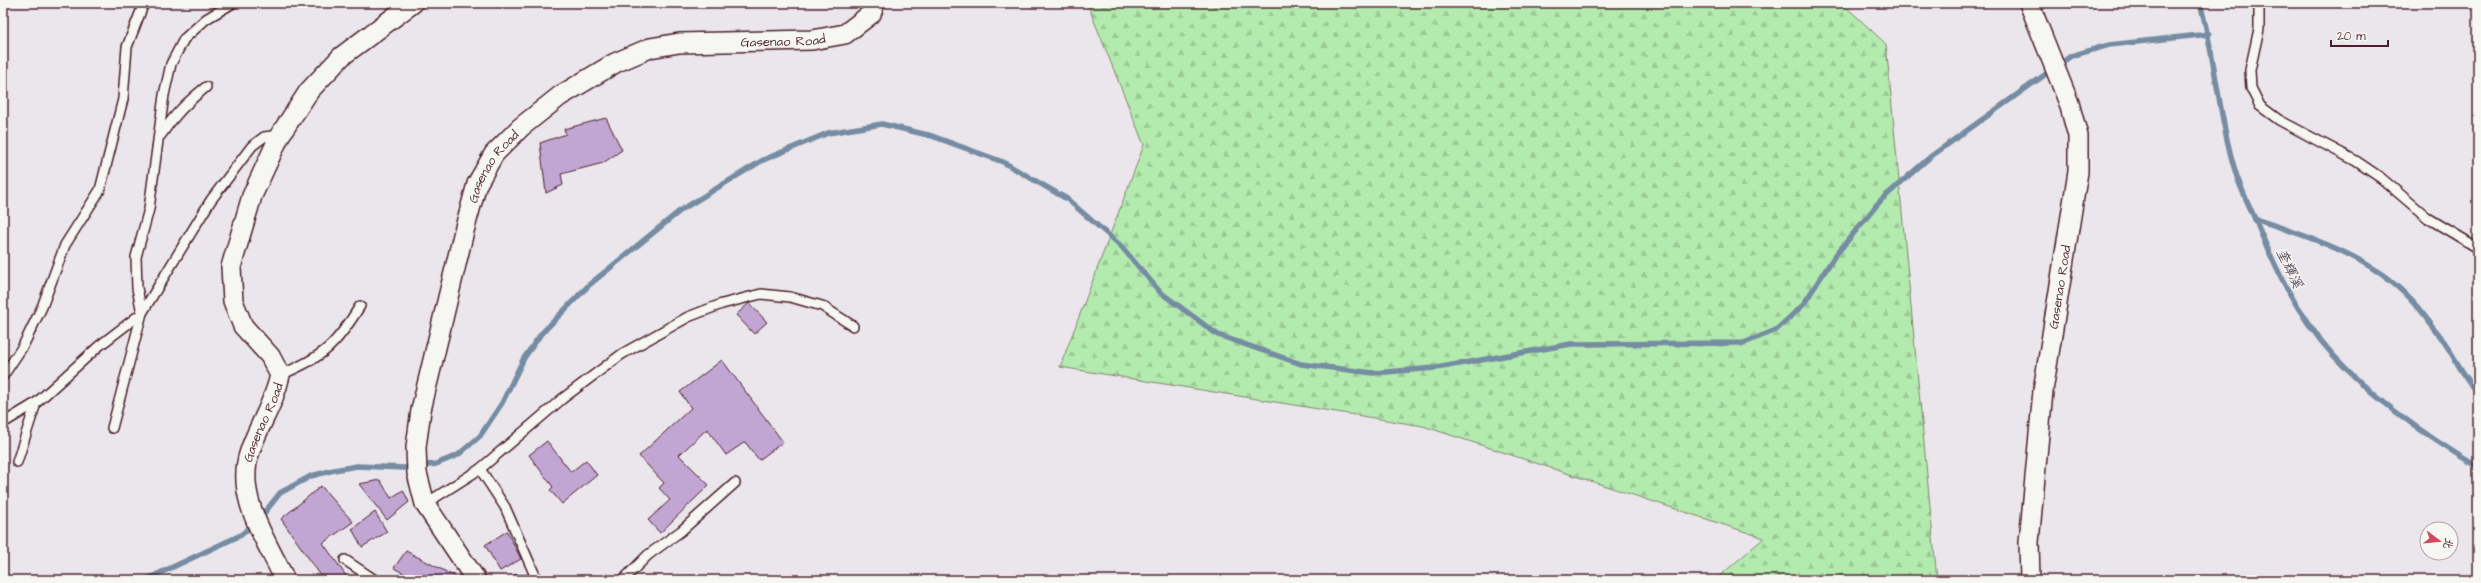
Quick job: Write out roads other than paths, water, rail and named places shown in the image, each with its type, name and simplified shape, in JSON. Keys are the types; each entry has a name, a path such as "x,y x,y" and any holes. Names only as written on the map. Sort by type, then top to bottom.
{"street":[{"name":"Gasenao Road","path":"285,580 250,505 244,479 250,451 276,396 280,375 270,356 243,326 232,300 231,267 252,196 280,135 309,91 342,56 413,3"},
{"name":"Gasenao Road","path":"476,580 425,504 418,473 416,447 421,410 464,231 477,184 494,154 521,127 560,96 615,63 650,48 679,43 812,40 845,34 870,14 875,3"},
{"name":"Gasenao Road","path":"2029,3 2069,103 2078,136 2078,172 2043,391 2029,542 2030,580"}],"lane":[{"path":"3,376 23,346 42,307 65,245 100,190 123,99 127,47 144,3"},
{"path":"142,313 137,288 136,257 149,209 160,136 164,95 171,64 184,39 206,19 233,3"},
{"path":"2259,3 2259,29 2250,70 2251,88 2260,106 2279,120 2356,161 2381,178 2428,218 2478,248"},
{"path":"160,136 173,116 185,103 206,87"},
{"path":"112,428 142,313 212,200 252,146 264,137 280,135"},
{"path":"425,504 480,469 550,409 622,354 688,317 722,304 761,294 790,297 822,306 853,326"},
{"path":"280,375 303,366 324,354 342,335 360,306"},
{"path":"3,423 36,403 98,346 142,313"},
{"path":"17,462 36,403"},
{"path":"480,469 505,507 537,580"},
{"path":"623,580 648,555 680,531 734,483"},
{"path":"345,560 375,580"},
{"path":"517,580 530,580"}],"waterway":[{"name":"奎輝溪","path":"2200,3 2210,46 2226,134 2237,177 2279,273 2308,324 2333,355 2383,402 2420,430 2478,467"},
{"path":"145,580 241,535 261,517 280,493 311,476 357,466 404,468 436,464 458,455 480,436 502,403 524,358 541,334 589,285 681,210 763,160 828,133 882,124 932,136 1003,162 1067,199 1121,246 1160,292 1218,335 1301,364 1373,373 1436,368 1571,344 1744,343 1776,330 1803,305 1834,257 1881,200 1930,157 2071,56 2109,45 2209,34"},
{"path":"2255,219 2338,249 2376,270 2394,284 2421,311 2478,392"}]}
